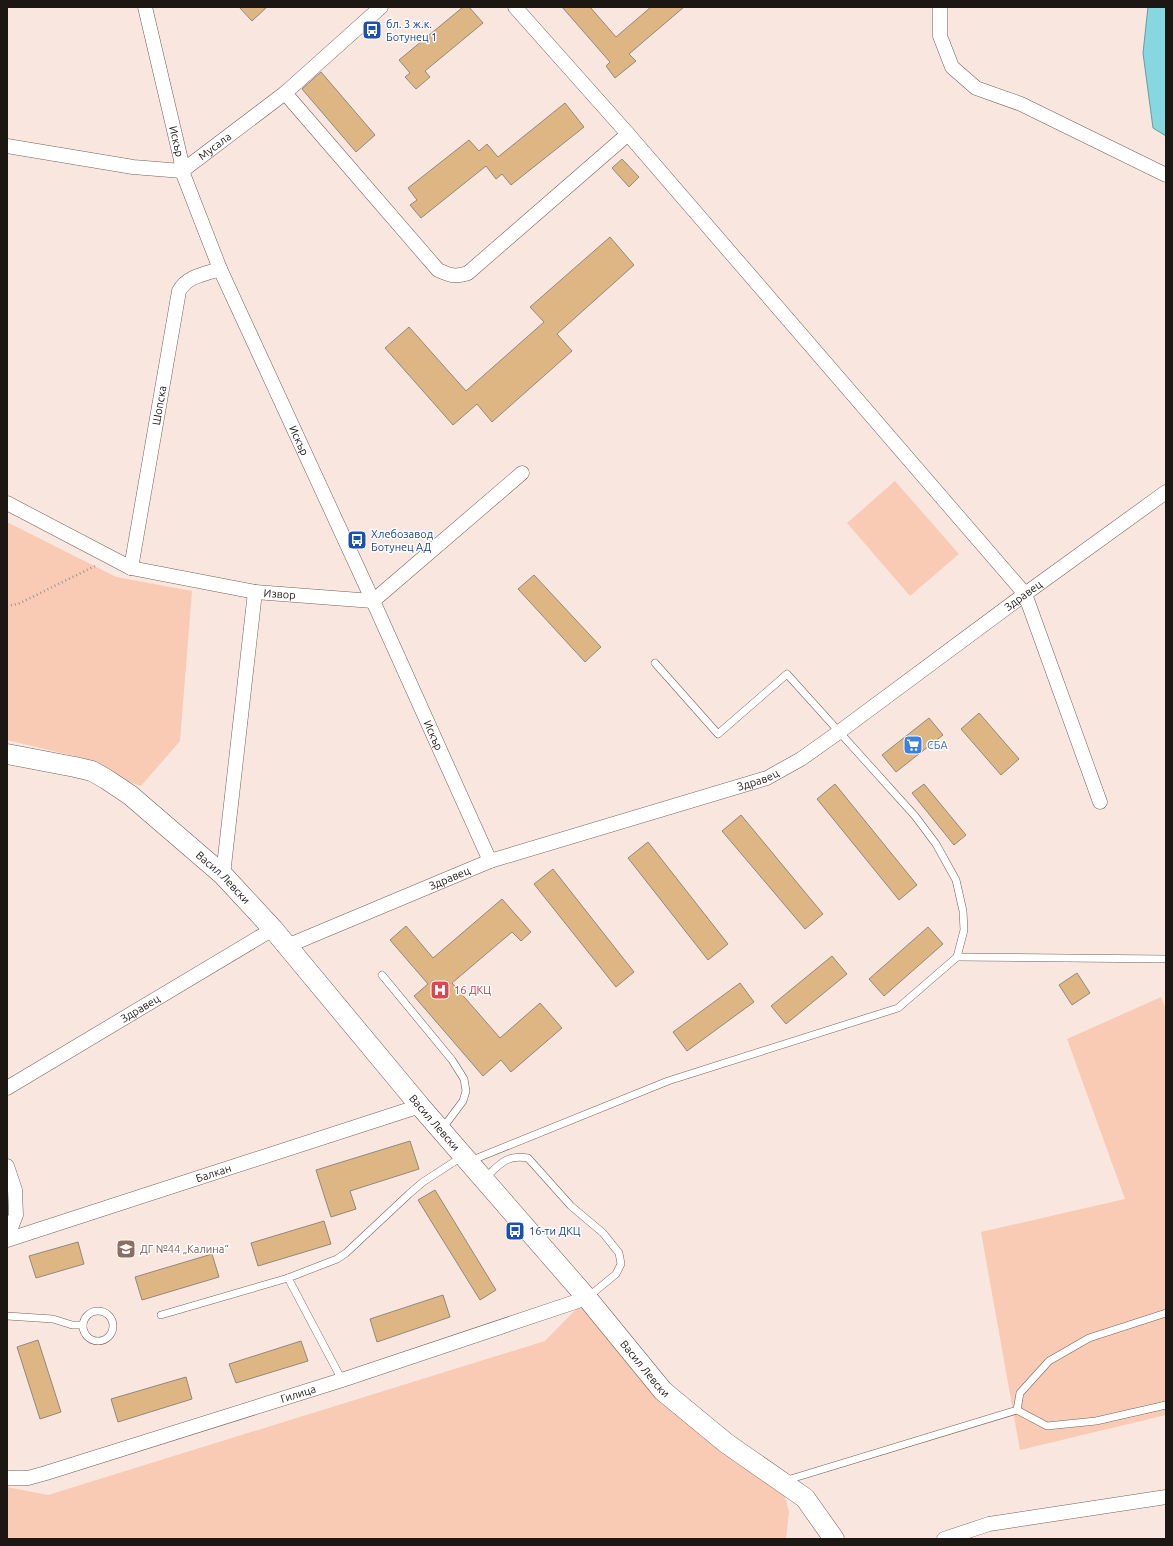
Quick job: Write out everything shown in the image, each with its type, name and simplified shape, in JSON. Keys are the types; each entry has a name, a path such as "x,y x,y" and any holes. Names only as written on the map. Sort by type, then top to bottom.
{"street":[{"name":"Искър","path":"145,7 182,171 220,269 373,601 490,861"},
{"name":"Мусала","path":"182,171 285,93 381,7"},
{"path":"515,7 628,134 1026,594 1100,802"},
{"path":"940,7 940,36 952,67 976,88 1021,104 1166,175"},
{"path":"285,93 438,270 448,275 458,276 468,273 628,134"},
{"path":"7,146 133,167 182,171"},
{"name":"Шопска","path":"131,568 179,291 183,284 191,279 220,269"},
{"path":"373,601 522,473"},
{"name":"Здравец","path":"288,946 490,861 767,778 801,759 839,732 1166,492"},
{"name":"Извор","path":"7,503 131,568 255,592 373,601"},
{"path":"223,875 255,592"},
{"name":"Васил Левски","path":"7,754 92,771 130,795 223,875 288,946 420,1106 587,1298 663,1391 726,1443 805,1498 834,1539"},
{"name":"Здравец","path":"7,1088 273,929"},
{"name":"Балкан","path":"7,1239 420,1106"},
{"path":"7,1166 15,1190 16,1215 7,1239"},
{"name":"Гилица","path":"7,1478 28,1478 46,1473 342,1380 587,1298"},
{"path":"944,1539 989,1524 1166,1497"}],"lane":[{"path":"161,1315 288,1278 337,1259 346,1253 423,1182 466,1159 668,1080 868,1019 898,1008 957,957 964,930 963,911 956,880 936,844 915,816 787,674 718,734 655,663"},
{"path":"957,957 1166,959"},
{"path":"382,975 452,1060 464,1079 466,1091 463,1101 441,1130"},
{"path":"484,1179 506,1159 518,1156 528,1158 571,1206 603,1233 620,1253 621,1264 616,1274 587,1298"},
{"path":"288,1278 342,1380"},
{"path":"93,1311 101,1311 109,1315 113,1323 112,1331 108,1337 95,1341 88,1338 84,1332 83,1325 86,1317 93,1311"},
{"path":"1017,1410 1020,1393 1049,1361 1089,1338 1166,1313"},
{"path":"7,1316 53,1319 72,1325 83,1325"},
{"path":"781,1482 1017,1410 1047,1426 1096,1421 1166,1405"}],"path":[{"path":"7,606 18,604 112,558"}],"shaded area":[{"path":"895,481 959,554 910,596 847,523"},
{"path":"7,522 116,577 192,591 180,741 141,786 119,779 87,759 7,740"},
{"path":"1161,997 1166,1009 1166,1415 1020,1450 981,1232 1125,1199 1067,1039"},
{"path":"587,1298 663,1391 781,1482 789,1512 786,1539 7,1539 7,1487 48,1495 545,1341"}],"water":[{"path":"1148,7 1166,7 1166,136 1153,128 1143,53"}],"building":[{"path":"239,7 267,7 252,21"},
{"path":"463,7 469,7 483,23 425,71 430,77 416,89 405,77 410,73 399,60"},
{"path":"562,7 590,7 616,37 651,7 684,7 629,54 636,61 615,78 606,66 610,62"},
{"path":"321,72 375,135 356,152 302,89"},
{"path":"565,103 584,127 511,185 502,174 496,179 486,166 421,218 410,205 417,200 408,188 469,140 479,151 487,144 498,157"},
{"path":"622,159 639,177 629,187 612,168"},
{"path":"610,237 634,265 557,334 572,351 492,422 477,404 453,425 385,348 409,327 466,391 544,322 530,307"},
{"path":"534,575 601,647 585,662 518,589"},
{"path":"979,713 1019,759 1001,775 961,729"},
{"name":"СБА","path":"929,718 943,735 896,772 882,755"},
{"path":"835,784 917,885 899,900 817,799"},
{"path":"924,784 966,835 954,845 912,793"},
{"path":"741,815 823,914 805,929 722,831"},
{"path":"648,842 728,944 708,960 628,858"},
{"path":"553,869 634,972 616,987 534,884"},
{"name":"16 ДКЦ","path":"502,899 531,932 521,941 512,932 452,983 500,1038 540,1003 562,1028 511,1072 501,1060 483,1076 414,996 428,984 390,940 406,926 433,958"},
{"path":"928,927 943,944 884,996 869,979"},
{"path":"832,956 847,974 786,1024 771,1006"},
{"path":"1077,973 1090,993 1072,1005 1059,985"},
{"path":"740,983 754,1002 687,1051 673,1032"},
{"path":"410,1141 419,1169 350,1191 356,1209 331,1217 316,1170"},
{"path":"435,1190 496,1290 480,1300 418,1200"},
{"path":"324,1221 331,1244 258,1266 251,1243"},
{"path":"78,1242 84,1264 36,1278 29,1256"},
{"path":"212,1254 219,1277 142,1300 135,1277"},
{"path":"443,1295 450,1317 377,1342 370,1319"},
{"path":"38,1340 61,1412 40,1419 17,1347"},
{"path":"301,1341 308,1361 236,1383 229,1364"},
{"path":"186,1377 192,1399 118,1422 111,1399"}],"place":[{"name":"бл. 3 ж.к. Ботунец 1","path":"372,30"},
{"name":"Хлебозавод Ботунец АД","path":"357,540"},
{"name":"СБА","path":"913,745"},
{"name":"16 ДКЦ","path":"440,990"},
{"name":"16-ти ДКЦ","path":"515,1231"},
{"name":"ДГ №44 „Калина“","path":"126,1249"}]}
